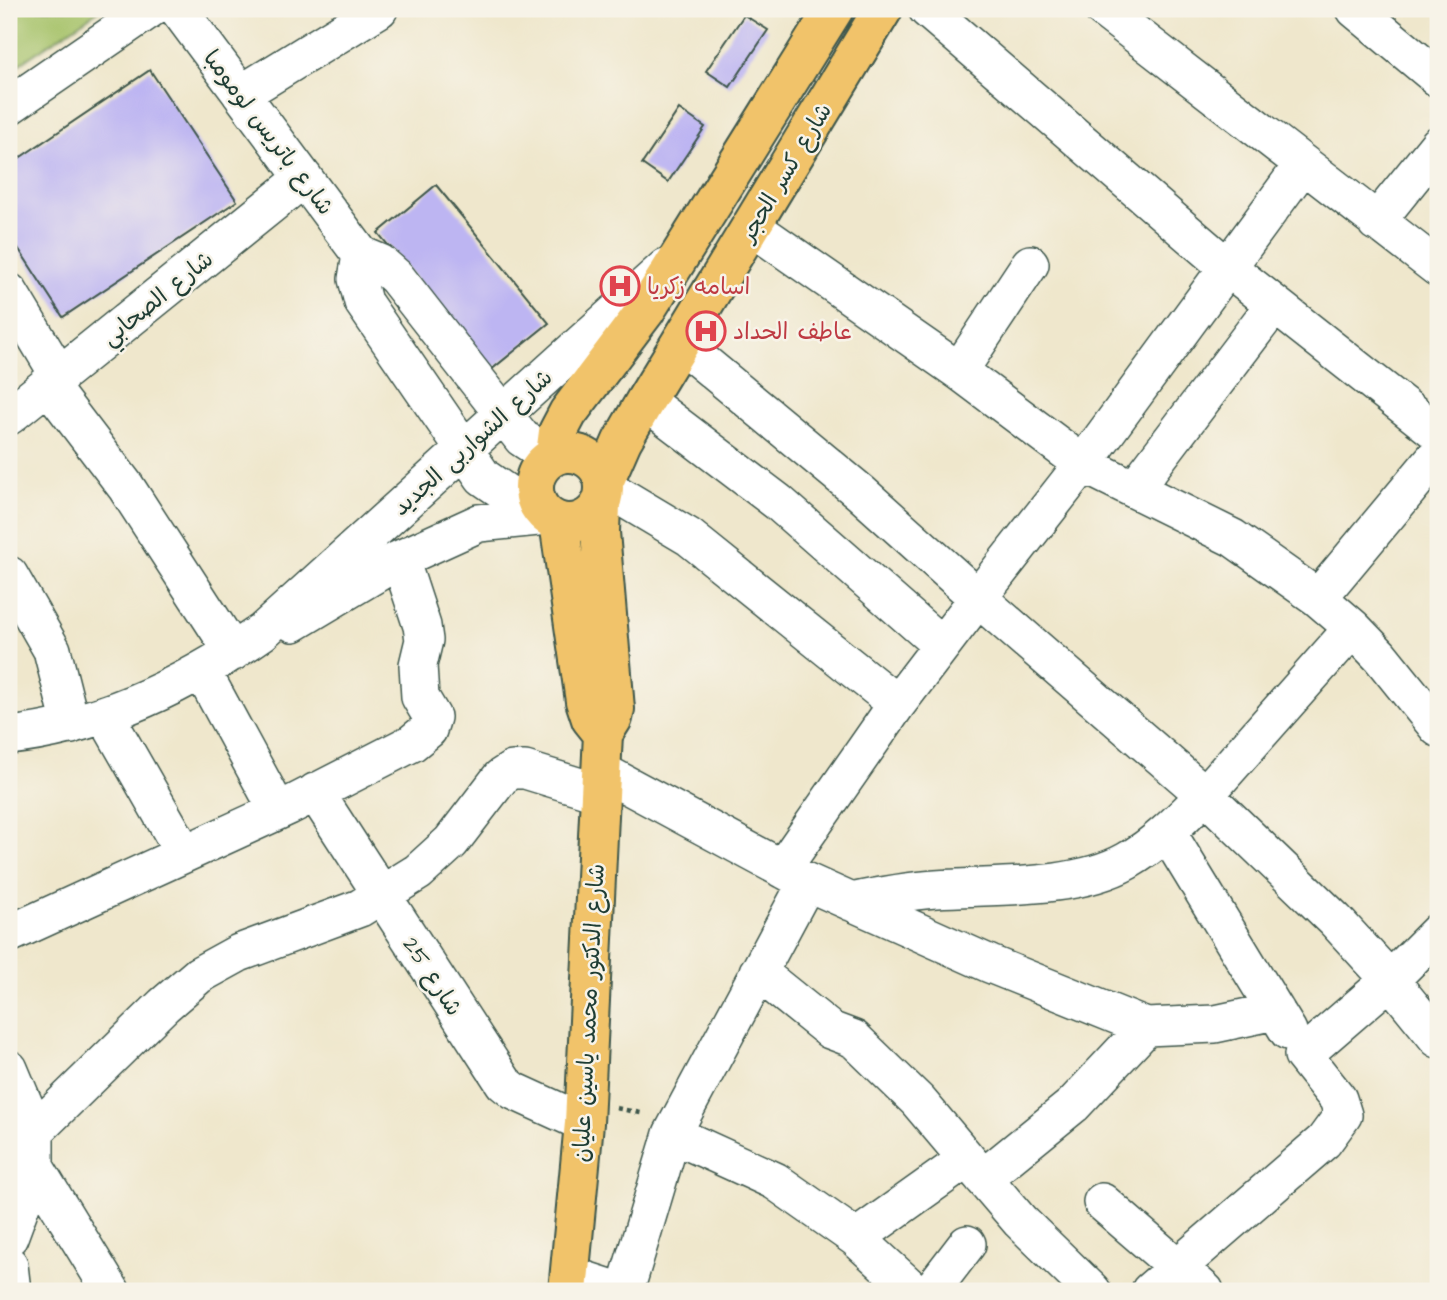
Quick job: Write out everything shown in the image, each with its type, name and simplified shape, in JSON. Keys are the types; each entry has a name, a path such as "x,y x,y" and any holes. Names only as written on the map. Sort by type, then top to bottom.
{"main road":[{"name":"شارع كسر الحجر","path":"553,456 558,432 568,413 624,343 834,9"},
{"name":"شارع كسر الحجر","path":"604,491 622,440 883,9"},
{"path":"548,514 583,521 604,491 601,472 586,457 566,453 553,456 543,464 534,482 548,514 585,701 592,719 601,766"},
{"name":"شارع الدكتور محمد ياسين عليان","path":"569,1283 584,1113 601,766 615,709 600,532 604,491"}],"street":[{"path":"9,106 150,9"},
{"name":"شارع باتريس لومومبا","path":"178,9 361,255 380,263 396,277 522,438 553,456"},
{"path":"242,94 379,9"},
{"path":"927,9 1227,267 1438,433"},
{"path":"1103,9 1302,166 1438,268"},
{"path":"1355,9 1438,78"},
{"path":"1376,222 1438,145"},
{"path":"625,1291 674,1127 758,972 794,875 897,704 1083,464 1302,166"},
{"name":"شارع الصحابي","path":"9,416 304,178"},
{"path":"752,227 959,371 1083,464 1233,538 1318,598 1380,656 1438,728"},
{"name":"شارع الشواربى الجديد","path":"232,652 504,414 682,253"},
{"path":"361,255 356,279 363,302 463,450 483,477 500,492 548,514"},
{"path":"959,371 1030,264"},
{"path":"9,292 54,381 232,652 278,811"},
{"path":"1135,488 1274,305"},
{"path":"681,344 861,493 1205,795 1325,910 1390,980 1438,1039"},
{"path":"645,401 778,502 941,645"},
{"path":"1318,598 1438,454"},
{"path":"604,491 689,537 897,704"},
{"name":"شارع الشواربى الجديد","path":"9,736 88,720 312,615 400,559 479,523 548,514"},
{"path":"9,934 278,811 412,743 428,730 432,717 420,697 418,665 424,640 422,626 400,559"},
{"path":"9,575 52,649 88,720 184,853"},
{"path":"851,902 912,891 1058,880 1098,872 1124,862 1167,832 1205,795 1353,628"},
{"path":"9,1237 35,1149 164,1004 199,975 239,953 382,897 435,858 466,825 501,777 512,770 601,766 794,875 990,964 1146,1027 1215,1024 1276,1011"},
{"name":"شارع 25","path":"315,792 503,1083 514,1091 584,1113"},
{"path":"1150,1291 1324,1141 1343,1115 1338,1099 1303,1055 1167,832"},
{"path":"1303,1055 1390,980 1438,932"},
{"path":"758,972 830,1030 854,1039 868,1051 918,1101 1020,1221 1092,1291"},
{"path":"856,1238 975,1169 1073,1105 1146,1027"},
{"path":"9,1069 35,1149 111,1291"},
{"path":"674,1127 775,1181 856,1238 914,1291"},
{"path":"1102,1202 1205,1291"},
{"path":"931,1291 967,1244"},
{"path":"9,1265 12,1291"},
{"path":"569,1283 619,1291"}],"path":[{"path":"584,1113 674,1127"}],"green space":[{"path":"9,9 101,9 9,71"}],"building":[{"path":"744,15 768,30 730,87 706,71"},
{"path":"150,70 237,201 63,317 9,234 9,165"},
{"path":"679,109 705,127 668,182 642,164"},
{"path":"436,185 549,323 491,370 378,233"}],"place":[{"name":"اسامه زكريا","path":"620,286"},
{"name":"عاطف الحداد","path":"706,331"}]}
